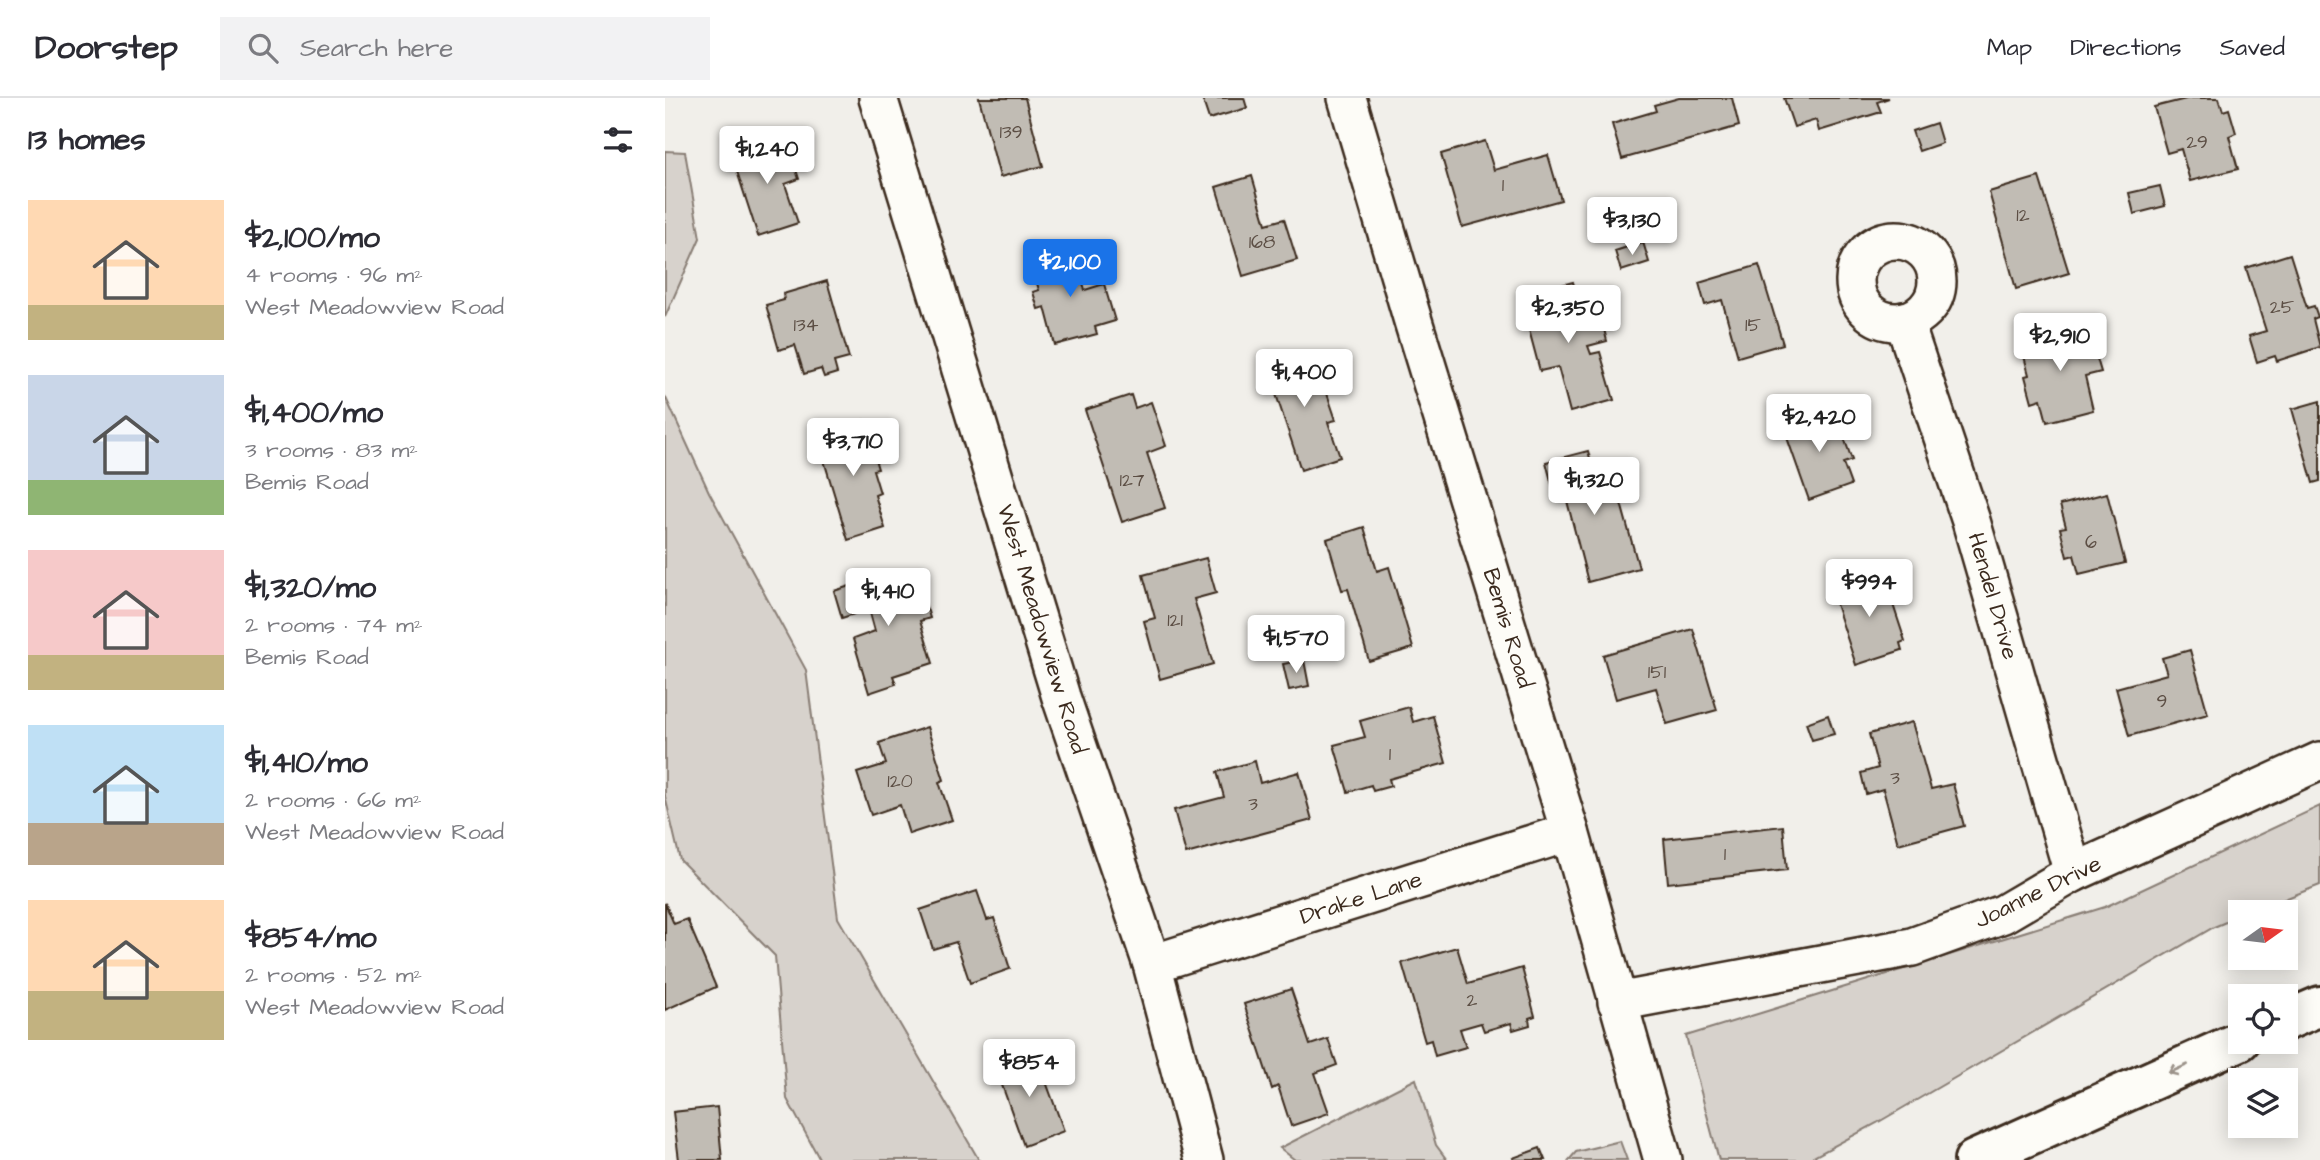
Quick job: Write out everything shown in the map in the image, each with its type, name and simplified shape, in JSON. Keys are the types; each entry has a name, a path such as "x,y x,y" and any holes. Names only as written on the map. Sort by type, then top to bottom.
{"highway":[{"path":"2298,1015 2320,1006"},
{"path":"1974,1160 2228,1046"}],"street":[{"name":"West Meadowview Road","path":"878,98 1061,697 1152,964 1205,1160"},
{"name":"Bemis Road","path":"1350,99 1413,321 1570,832 1663,1160"},
{"name":"Hendel Drive","path":"1904,321 1971,521 2074,873"},
{"name":"Joanne Drive","path":"1617,1002 1912,947 2003,914 2074,873 2320,761"},
{"name":"Drake Lane","path":"1152,964 1570,832"}],"shaded area":[{"path":"665,151 685,152 700,238 665,317"},
{"path":"665,396 709,492 806,670 838,918 979,1160 820,1160 787,1099 775,956 680,860 665,796"},
{"path":"2320,806 2320,885 2282,900 2228,900 2228,921 1808,1160 1719,1160 1686,1036 2105,907"},
{"path":"1416,1079 1436,1145 1447,1160 1295,1160 1280,1148"},
{"path":"1620,1141 1627,1160 1569,1160 1576,1152"}],"building":[{"path":"979,98 1025,98 1043,166 1000,177"},
{"path":"1202,98 1244,98 1247,108 1209,119"},
{"path":"1679,98 1732,98 1739,126 1622,159 1612,124 1656,111 1654,105"},
{"path":"1784,98 1889,98 1877,102 1881,112 1819,131 1816,120 1794,127"},
{"path":"2190,98 2219,98 2223,111 2229,109 2236,133 2229,136 2238,169 2190,181 2181,149 2167,153 2154,107"},
{"path":"1936,123 1942,143 1919,151 1912,131"},
{"path":"758,141 763,156 789,148 799,179 785,184 798,223 758,236 730,150"},
{"path":"1485,141 1494,170 1548,155 1561,200 1462,227 1441,154"},
{"path":"1252,176 1266,224 1284,219 1297,260 1243,276 1216,187"},
{"path":"2039,177 2069,273 2016,289 1989,192"},
{"path":"2160,186 2165,206 2134,214 2129,193"},
{"path":"1643,242 1649,262 1621,271 1615,251"},
{"path":"1074,251 1085,290 1104,284 1115,321 1095,327 1097,334 1055,345 1045,307 1038,309 1033,292 1039,290 1031,263"},
{"path":"2290,254 2307,308 2314,306 2318,317 2313,319 2320,347 2277,361 2275,356 2257,362 2249,336 2266,331 2246,268"},
{"path":"1759,265 1783,344 1738,357 1722,300 1705,305 1699,283"},
{"path":"827,281 849,358 834,362 837,373 824,377 821,369 804,374 795,345 779,350 766,305 784,300 783,294"},
{"path":"1573,282 1584,322 1601,317 1607,341 1588,346 1591,354 1600,352 1614,400 1570,412 1558,367 1540,371 1520,296"},
{"path":"2070,327 2075,347 2092,342 2101,372 2085,376 2093,410 2047,422 2041,399 2032,402 2025,376 2029,375 2020,341"},
{"path":"1292,352 1298,368 1316,361 1336,420 1328,422 1340,457 1301,470 1265,361"},
{"path":"1131,395 1135,408 1151,402 1166,446 1147,453 1165,508 1122,522 1085,410"},
{"path":"2320,401 2320,481 2313,483 2292,409"},
{"path":"1827,411 1832,423 1838,421 1852,460 1843,463 1851,485 1809,500 1783,426"},
{"path":"863,420 878,469 873,470 880,493 875,495 885,528 848,540 816,434"},
{"path":"1588,451 1597,483 1614,478 1639,568 1588,582 1566,497 1556,500 1546,462"},
{"path":"2107,493 2125,563 2079,574 2074,555 2067,557 2060,528 2066,527 2060,505"},
{"path":"1364,527 1377,571 1389,567 1413,648 1369,661 1348,589 1342,590 1327,539"},
{"path":"1206,558 1216,593 1194,599 1213,664 1160,679 1144,621 1155,618 1143,575"},
{"path":"904,569 915,602 924,599 930,618 920,621 933,663 893,676 896,684 869,693 853,639 875,631 869,609 842,618 834,591"},
{"path":"1876,574 1878,579 1884,577 1905,641 1900,643 1902,650 1856,665 1831,589"},
{"path":"1693,629 1717,710 1667,724 1656,688 1616,699 1603,655"},
{"path":"2190,650 2208,714 2129,736 2116,688 2167,674 2162,658"},
{"path":"1304,660 1309,686 1289,690 1283,664"},
{"path":"1409,707 1413,722 1433,716 1446,763 1389,779 1391,786 1373,791 1371,785 1348,792 1334,745 1365,737 1360,721"},
{"path":"1828,715 1834,734 1812,740 1806,723"},
{"path":"1912,722 1931,789 1953,784 1964,826 1898,844 1883,789 1866,794 1861,773 1878,768 1869,734"},
{"path":"927,727 944,780 939,782 952,820 909,834 900,805 871,815 857,773 886,764 879,743"},
{"path":"1255,761 1260,783 1299,772 1312,820 1186,854 1174,810 1224,797 1217,772"},
{"path":"1783,826 1787,870 1668,883 1664,839"},
{"path":"977,891 987,920 994,918 1010,969 970,983 956,942 933,949 920,910"},
{"path":"665,903 674,924 687,919 716,987 665,1010"},
{"path":"1457,947 1468,984 1522,968 1535,1016 1529,1018 1530,1025 1513,1030 1511,1023 1484,1031 1481,1023 1460,1029 1466,1047 1435,1056 1431,1040 1425,1042 1402,963"},
{"path":"1291,989 1310,1045 1328,1039 1337,1065 1315,1073 1329,1113 1291,1126 1278,1086 1272,1089 1244,1004"},
{"path":"1029,1050 1040,1081 1045,1079 1064,1131 1024,1146 994,1063"},
{"path":"717,1107 722,1160 679,1160 673,1112"},
{"path":"1540,1148 1545,1160 1513,1158"}]}
